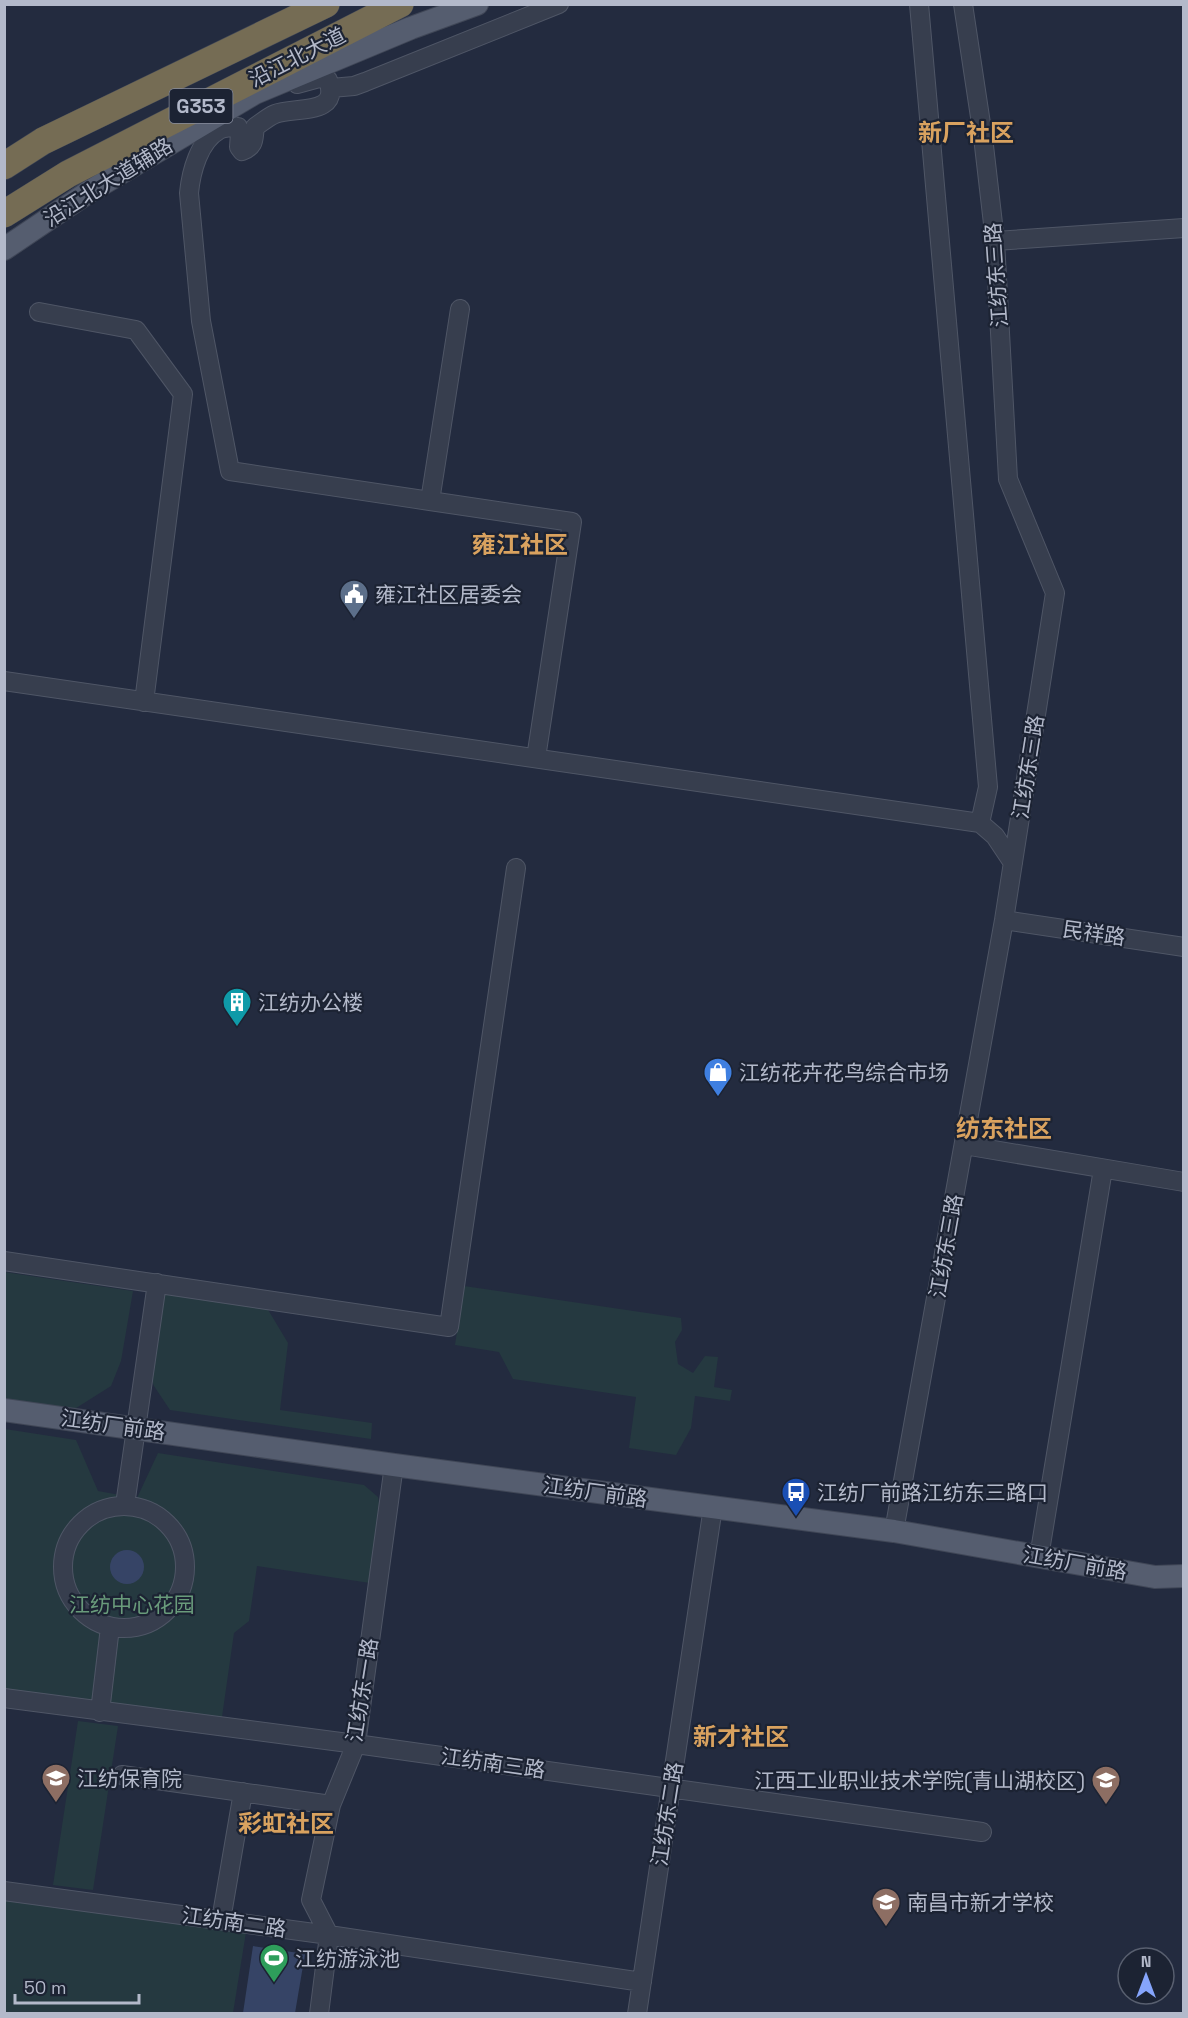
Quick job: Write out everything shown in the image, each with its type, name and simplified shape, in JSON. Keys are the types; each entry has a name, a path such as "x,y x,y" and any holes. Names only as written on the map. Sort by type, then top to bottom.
{"highway":[{"name":"沿江北大道","path":"4,166 43,141 326,4"},
{"name":"沿江北大道","path":"4,214 68,174 400,4"}],"main road":[{"name":"沿江北大道辅路","path":"4,249 87,193 242,120 255,93 327,78 411,28 477,4"},
{"name":"江纺厂前路","path":"4,1410 394,1465 894,1531 1155,1577 1184,1576"}],"street":[{"path":"536,759 573,522 230,471 201,321 189,193 191,178 202,148 219,130 242,120 317,107 331,96 327,78 354,86 559,4"},
{"path":"919,4 988,787 980,823"},
{"name":"江纺东三路","path":"894,1531 1005,915 1055,594 1008,479 996,241 963,4"},
{"path":"996,241 1184,228"},
{"path":"430,501 460,309"},
{"path":"39,312 136,330 183,394 144,702"},
{"path":"4,681 980,823 994,836 1013,863"},
{"path":"4,1261 449,1327 516,868"},
{"name":"民祥路","path":"1005,915 1184,936"},
{"name":"民祥路","path":"1005,915 1184,947"},
{"path":"964,1145 1184,1182"},
{"path":"1039,1557 1103,1168"},
{"path":"125,1505 158,1283"},
{"name":"江纺东一路","path":"329,1935 311,1900 331,1805 356,1744 394,1465"},
{"path":"125,1505 145,1509 163,1519 177,1535 184,1554 185,1574 180,1594 168,1611 151,1623 131,1628 110,1627 92,1620 76,1607 66,1589 62,1570 64,1550 73,1532 87,1518 105,1508 125,1505"},
{"name":"江纺东二路","path":"637,2013 713,1507"},
{"path":"100,1712 110,1627"},
{"name":"江纺南三路","path":"4,1698 356,1744 982,1832"},
{"path":"122,1775 331,1805"},
{"path":"221,1920 243,1792"},
{"name":"江纺南二路","path":"4,1891 329,1935 642,1982"},
{"path":"319,2013 329,1935"}],"green space":[{"path":"4,1272 133,1291 121,1361 111,1386 73,1410 5,1399"},
{"path":"464,1286 681,1318 682,1330 675,1342 678,1364 693,1373 705,1356 718,1357 714,1387 732,1390 730,1401 695,1396 691,1428 676,1455 629,1448 636,1397 513,1379 499,1352 455,1345"},
{"path":"164,1293 267,1308 288,1343 280,1410 372,1423 371,1439 170,1410 154,1386 150,1375"},
{"name":"江纺中心花园","path":"5,1429 76,1440 98,1491 137,1498 158,1453 364,1485 378,1497 380,1509 370,1583 257,1566 249,1621 234,1633 221,1724 5,1693"},
{"path":"78,1721 118,1726 93,1890 53,1885"},
{"path":"5,1892 247,1926 233,2013 5,2014"}],"water":[{"path":"127,1550 139,1555 144,1567 139,1579 127,1584 115,1579 110,1567 115,1555"},
{"name":"江纺游泳池","path":"253,1946 305,1954 295,2013 243,2013"}],"place":[{"name":"雍江社区居委会","path":"354,620"},
{"name":"江纺办公楼","path":"237,1028"},
{"name":"江纺花卉花鸟综合市场","path":"718,1098"},
{"name":"江纺厂前路江纺东三路口","path":"796,1518"},
{"name":"江纺保育院","path":"56,1804"},
{"name":"江西工业职业技术学院(青山湖校区)","path":"1106,1806"},
{"name":"南昌市新才学校","path":"886,1928"},
{"name":"江纺游泳池","path":"274,1984"}],"district":[{"name":"新厂社区","path":"966,132"},
{"name":"雍江社区","path":"520,544"},
{"name":"纺东社区","path":"1004,1128"},
{"name":"新才社区","path":"741,1736"},
{"name":"彩虹社区","path":"286,1823"}]}
